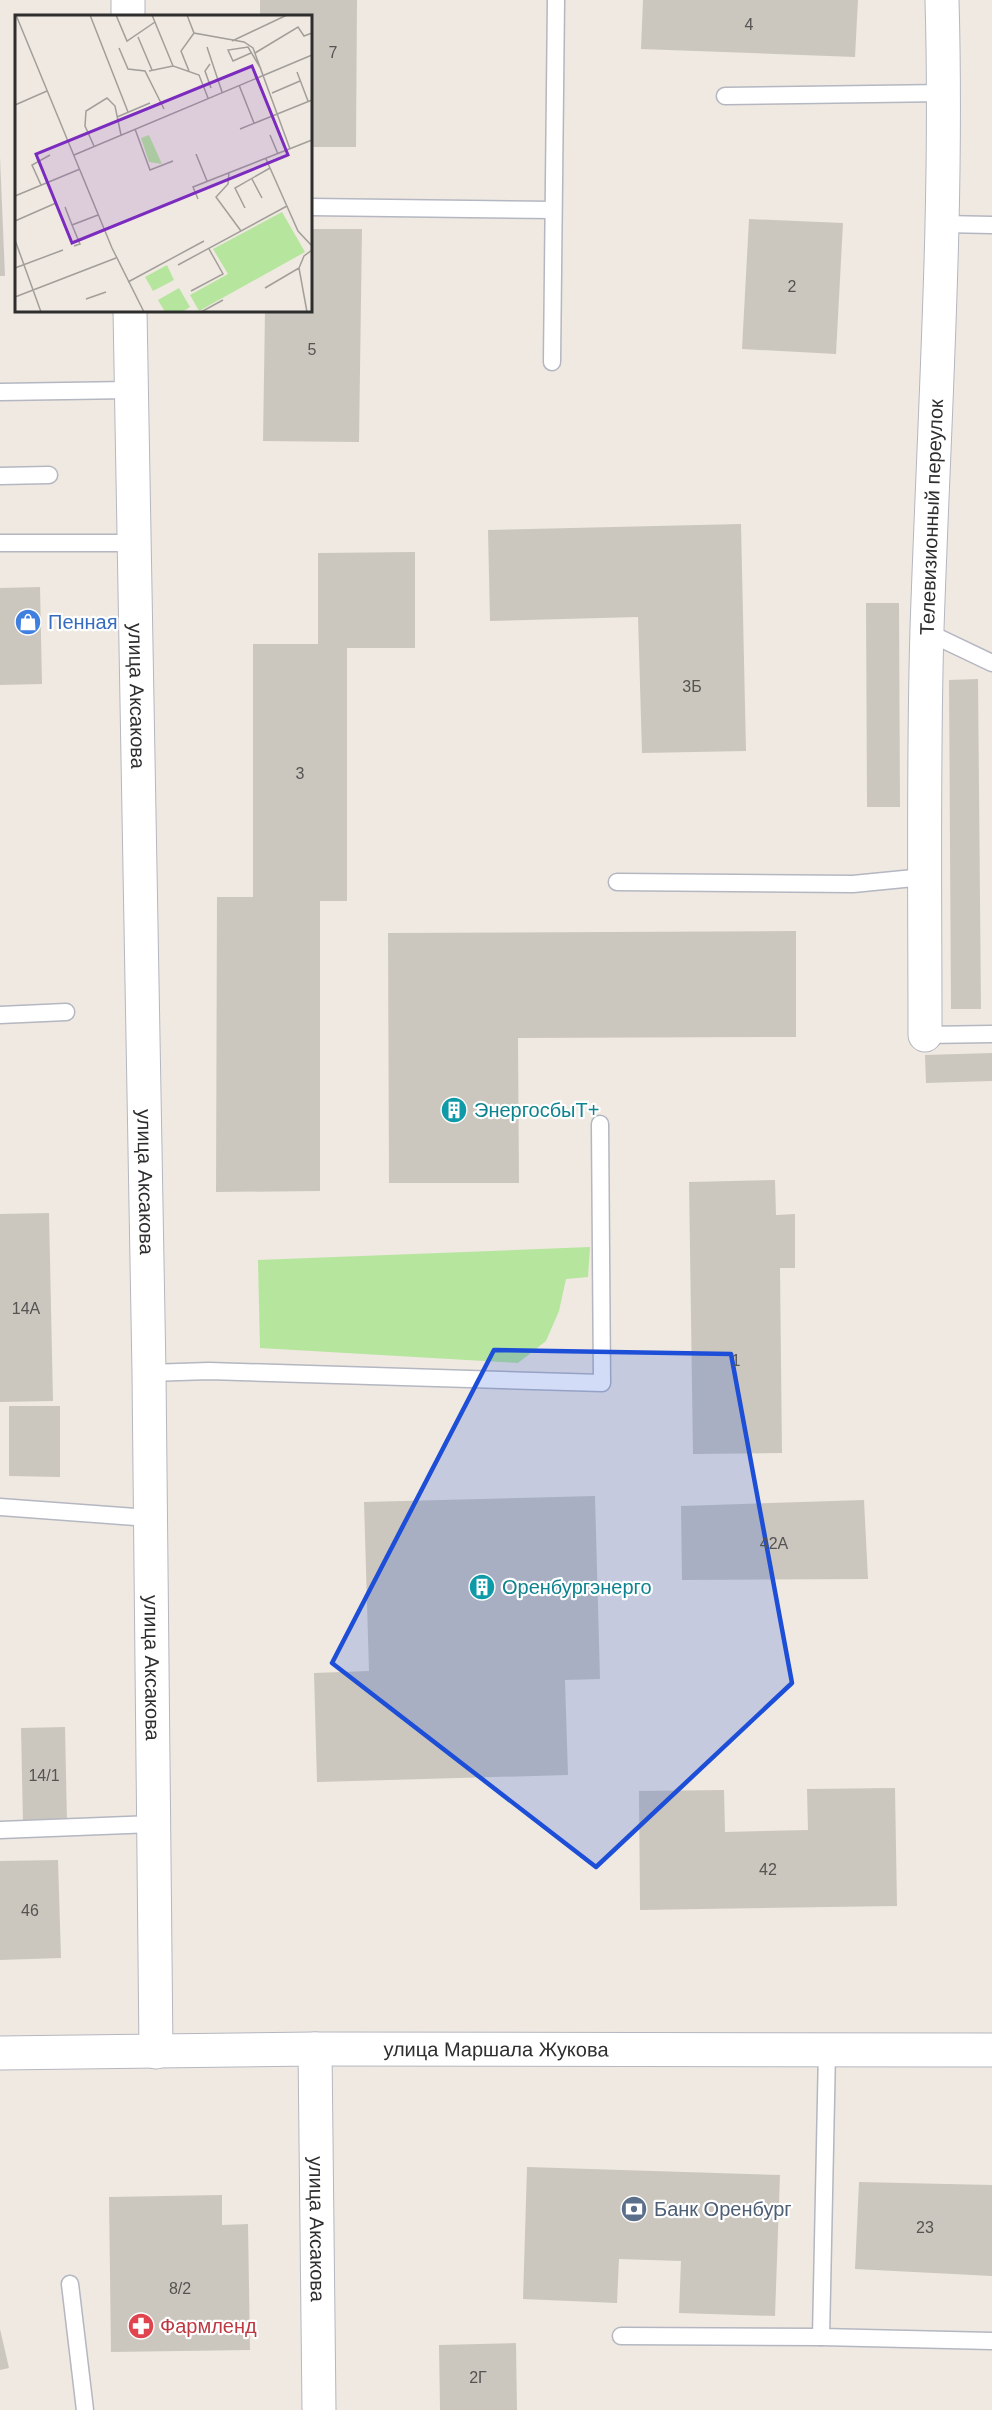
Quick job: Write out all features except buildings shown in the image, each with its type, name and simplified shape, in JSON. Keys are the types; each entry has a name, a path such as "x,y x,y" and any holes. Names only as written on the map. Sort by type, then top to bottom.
{"main road":[{"name":"Телевизионный переулок","path":"925,1035 927,632 943,225 945,93 942,0"},
{"name":"улица Аксакова","path":"130,312 148,1372 156,2052"},
{"name":"улица Аксакова","path":"315,2049 319,2410"},
{"name":"улица Маршала Жукова","path":"0,2053 315,2049 992,2050"}],"lane":[{"path":"552,362 556,0"},
{"path":"725,96 945,93"},
{"path":"312,207 553,210"},
{"path":"943,225 992,225"},
{"path":"0,392 130,390"},
{"path":"0,476 50,475"},
{"path":"0,543 133,543"},
{"path":"927,632 992,663"},
{"path":"617,882 853,884 924,877"},
{"path":"0,1014 66,1012"},
{"path":"925,1035 992,1034"},
{"path":"148,1372 209,1371 602,1383 600,1124"},
{"path":"0,1507 149,1518"},
{"path":"0,1830 153,1824"},
{"path":"821,2337 826,2051"},
{"path":"70,2284 85,2410"},
{"path":"621,2336 992,2341"}],"highlighted area":[{"path":"494,1350 731,1354 792,1683 596,1867 332,1663"}],"green space":[{"path":"590,1247 588,1277 566,1279 559,1311 546,1341 518,1363 260,1348 258,1260"}],"place":[{"name":"Пенная","path":"28,622"},
{"name":"ЭнергосбыТ+","path":"454,1110"},
{"name":"Оренбургэнерго","path":"482,1587"},
{"name":"Банк Оренбург","path":"634,2209"},
{"name":"Фармленд","path":"141,2326"}]}
